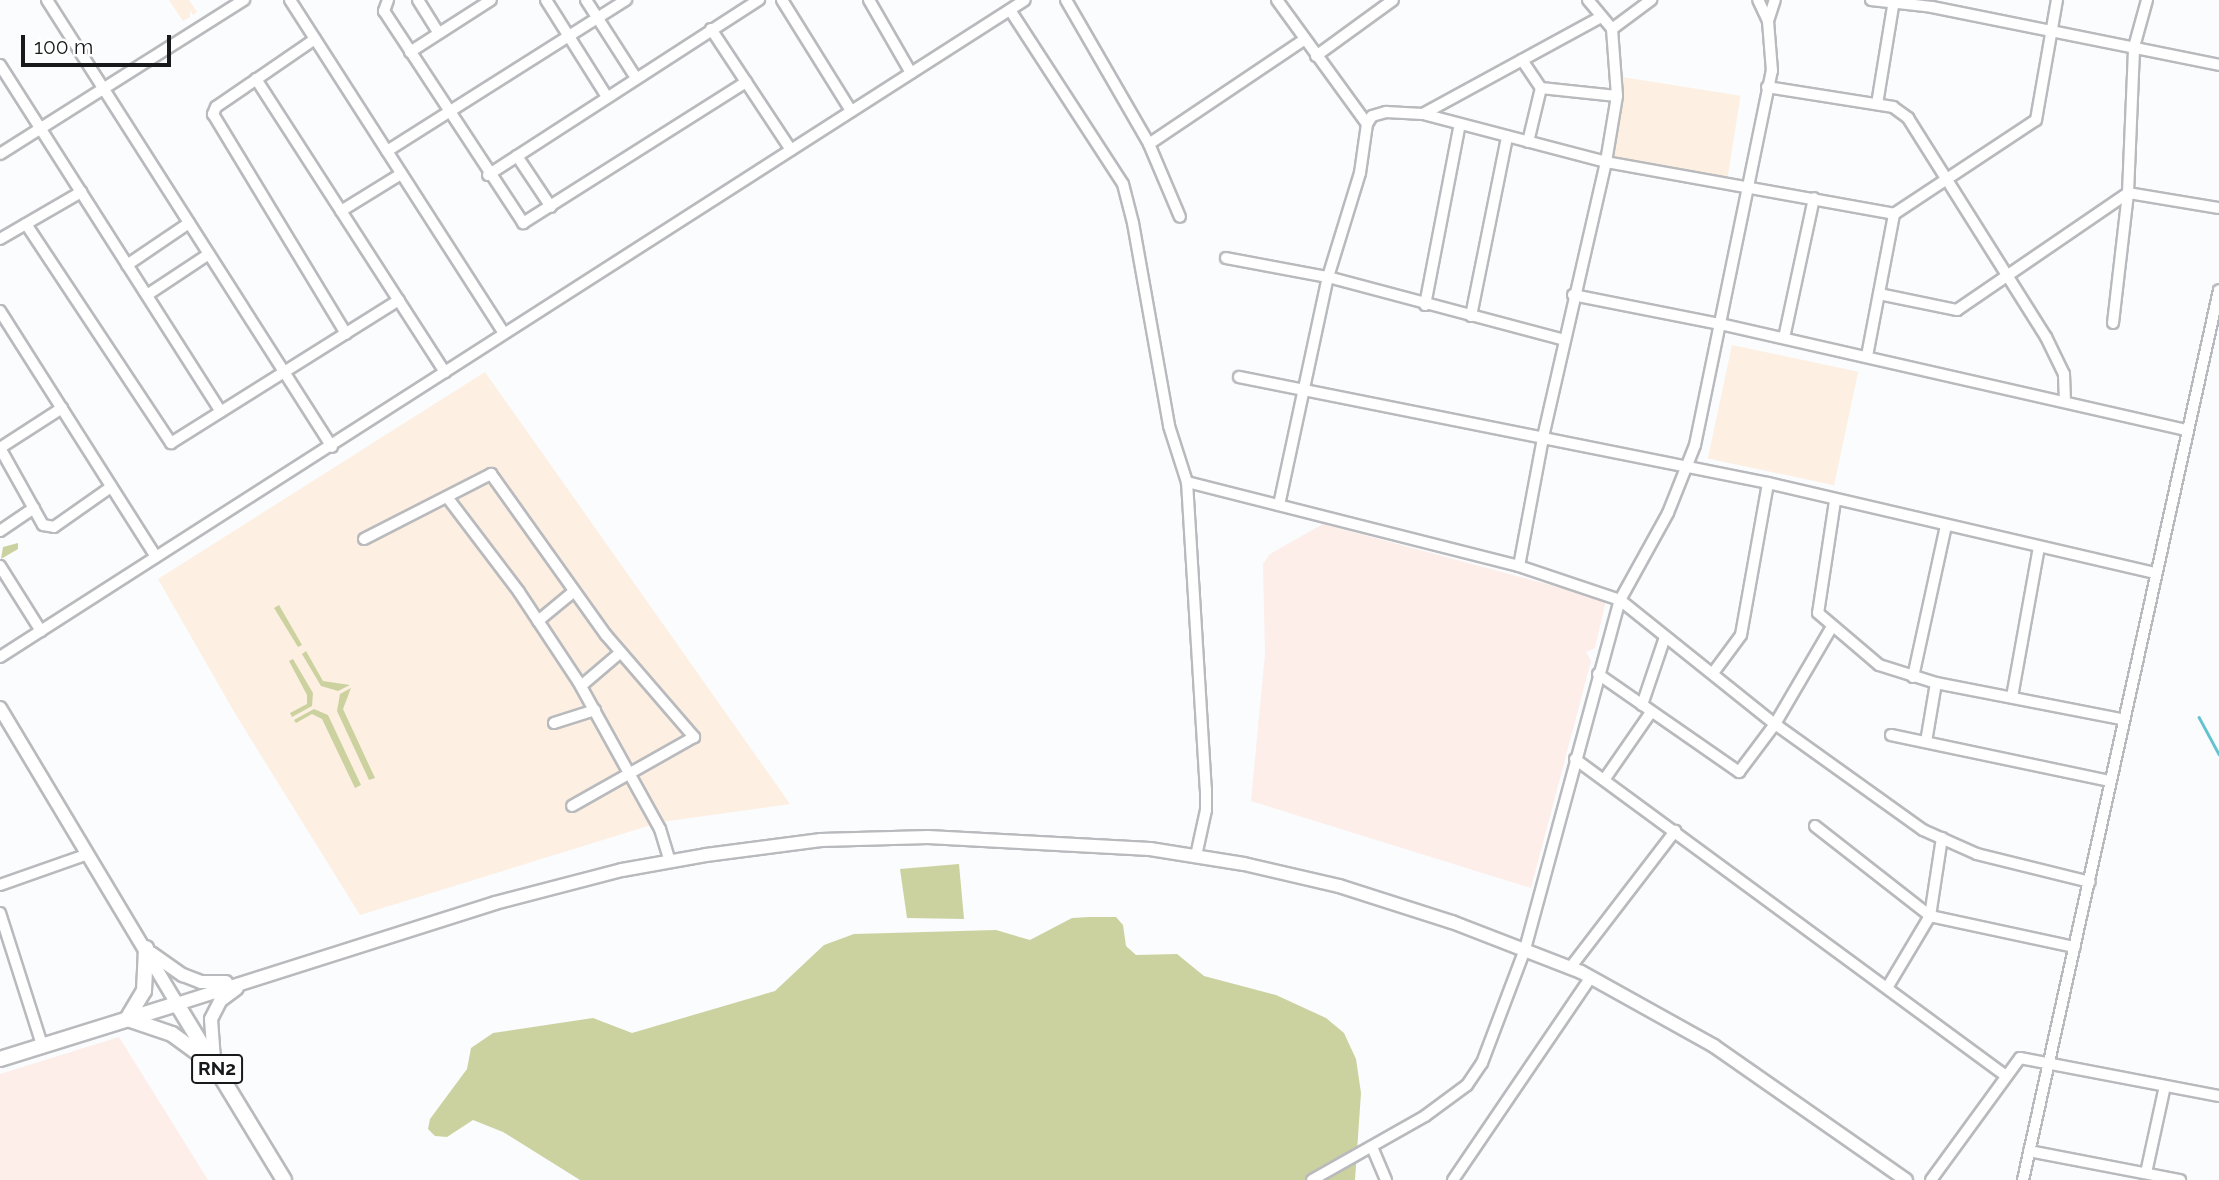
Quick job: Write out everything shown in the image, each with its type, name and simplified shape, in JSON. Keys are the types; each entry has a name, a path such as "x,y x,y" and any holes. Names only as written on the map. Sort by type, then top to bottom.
{"highway":[{"path":"127,1019 144,991 146,948"},
{"path":"0,1059 177,1004"},
{"name":"RN2","path":"177,1004 284,1180"},
{"path":"127,1019 172,1034 215,1066"}],"main road":[{"path":"0,708 146,948 177,1004 495,903 670,862 809,842 929,836 1038,840 1196,856 1339,886 1525,949 1591,977 1714,1046 1891,1175 1906,1180"},
{"path":"146,948 173,970 201,982 259,976"},
{"path":"215,1066 209,1030 215,1009 227,993 259,976"}],"street":[{"path":"47,0 332,447"},
{"path":"0,154 244,0"},
{"path":"289,0 504,333"},
{"path":"388,0 384,11 488,175 523,223 746,82"},
{"path":"418,0 439,33"},
{"path":"410,52 491,0"},
{"path":"546,0 607,96"},
{"path":"586,0 636,78"},
{"path":"387,151 626,0"},
{"path":"488,175 759,0"},
{"path":"782,0 852,111"},
{"path":"0,657 332,447 504,333 1024,0"},
{"path":"1066,0 1149,144 1180,218"},
{"path":"1277,0 1367,124"},
{"path":"1316,56 1393,0"},
{"path":"1519,566 1573,295 1606,162 1617,96 1612,29 1599,18 1588,0"},
{"path":"1612,29 1651,0"},
{"path":"1312,1180 1425,1116 1477,1073 1525,949 1620,600 1689,468 1772,71 1768,21 1758,0"},
{"path":"1768,21 1775,0"},
{"path":"1871,0 1894,1 2219,65"},
{"path":"1279,505 1308,387 1328,277 1360,173 1367,124 1372,116 1386,112 1423,114 1606,162 1749,185 1894,214 2036,120 2057,0"},
{"path":"2113,323 2128,193 2134,47 2147,0"},
{"path":"872,1 911,73"},
{"path":"1877,104 1894,1"},
{"path":"1010,10 1123,184 1168,426 1186,482 1206,789 1206,810 1196,856"},
{"path":"1423,114 1599,18"},
{"path":"711,29 791,150"},
{"path":"315,39 216,107 217,125 346,334"},
{"path":"1149,144 1304,40"},
{"path":"1522,60 1541,88 1528,142"},
{"path":"0,65 43,128 221,412"},
{"path":"256,79 445,372"},
{"path":"1767,87 1894,107 1908,118 2006,274 2064,373 2065,402"},
{"path":"1541,88 1617,96"},
{"path":"1425,305 1460,124"},
{"path":"1471,316 1507,137"},
{"path":"517,156 551,207"},
{"path":"341,211 401,174"},
{"path":"0,239 81,192"},
{"path":"1879,294 1957,310 2128,193 2219,208"},
{"path":"1784,338 1814,198"},
{"path":"1867,356 1894,214"},
{"path":"127,265 189,223"},
{"path":"26,224 164,437 178,443 221,412 399,300"},
{"path":"146,295 209,254"},
{"path":"1226,258 1328,277 1564,340"},
{"path":"2023,1180 2090,882 2154,573 2219,290"},
{"path":"1573,295 1867,356 2186,430"},
{"path":"0,311 156,557"},
{"path":"1239,377 1308,387 1543,439 1768,483 1835,501 2154,573"},
{"path":"62,408 0,448 34,508 50,528 111,487"},
{"path":"363,540 491,474 573,593 695,737 572,806"},
{"path":"1186,482 1519,566 1620,600 1775,724 1881,802 1942,838 1977,854 2090,882"},
{"path":"1713,674 1741,635 1768,483"},
{"path":"446,497 538,621 596,710 660,829 670,862"},
{"path":"1835,501 1817,599 1818,613 1831,628 1879,666 1936,683 2122,719"},
{"path":"0,531 34,508"},
{"path":"1913,677 1946,526"},
{"path":"2012,697 2039,547"},
{"path":"0,566 41,631"},
{"path":"538,621 573,593"},
{"path":"1598,674 1739,772 1775,724 1831,628"},
{"path":"1642,705 1665,637"},
{"path":"581,686 621,652"},
{"path":"1926,743 1936,683"},
{"path":"554,723 596,710"},
{"path":"1604,780 1651,712"},
{"path":"1891,735 2110,781"},
{"path":"1575,759 2006,1076"},
{"path":"1815,826 1930,916 2075,947"},
{"path":"1570,968 1675,831"},
{"path":"1887,988 1930,916 1942,838"},
{"path":"0,885 88,854"},
{"path":"0,913 42,1045"},
{"path":"1453,1180 1591,977"},
{"path":"1931,1180 2021,1059 2219,1096"},
{"path":"2147,1173 2165,1086"},
{"path":"1372,1147 1386,1180"},
{"path":"2029,1151 2180,1180"}],"shaded area":[{"path":"169,0 189,0 197,12 193,15 190,10 190,17 183,21"},
{"path":"1622,77 1741,96 1727,179 1609,160"},
{"path":"1732,345 1858,372 1834,485 1708,458"},
{"path":"485,372 790,804 661,822 360,915 236,715 158,579"},
{"path":"1323,524 1606,600 1595,648 1586,652 1591,661 1531,888 1251,801 1265,654 1263,564 1270,554"},
{"path":"119,1037 208,1180 0,1180 0,1074"}],"green space":[{"path":"18,543 18,549 1,559 3,547"},
{"path":"279,605 302,645 298,647 274,608"},
{"path":"306,651 323,681 350,685 338,691 321,686 302,654"},
{"path":"293,659 313,693 312,706 292,717 290,713 307,704 307,695 289,661"},
{"path":"351,688 343,709 375,778 369,780 337,711 340,694"},
{"path":"314,709 328,715 361,785 355,788 322,719 312,714 296,723 294,720"},
{"path":"959,864 964,919 907,918 900,869"},
{"path":"1116,917 1123,925 1126,946 1136,955 1177,954 1204,976 1276,995 1326,1018 1344,1033 1356,1059 1361,1093 1355,1180 580,1180 503,1132 473,1120 447,1137 435,1136 428,1129 430,1119 467,1069 471,1048 493,1033 593,1018 632,1033 775,991 824,945 854,934 996,930 1030,940 1072,918"}],"waterway":[{"path":"2199,717 2219,754"}]}
